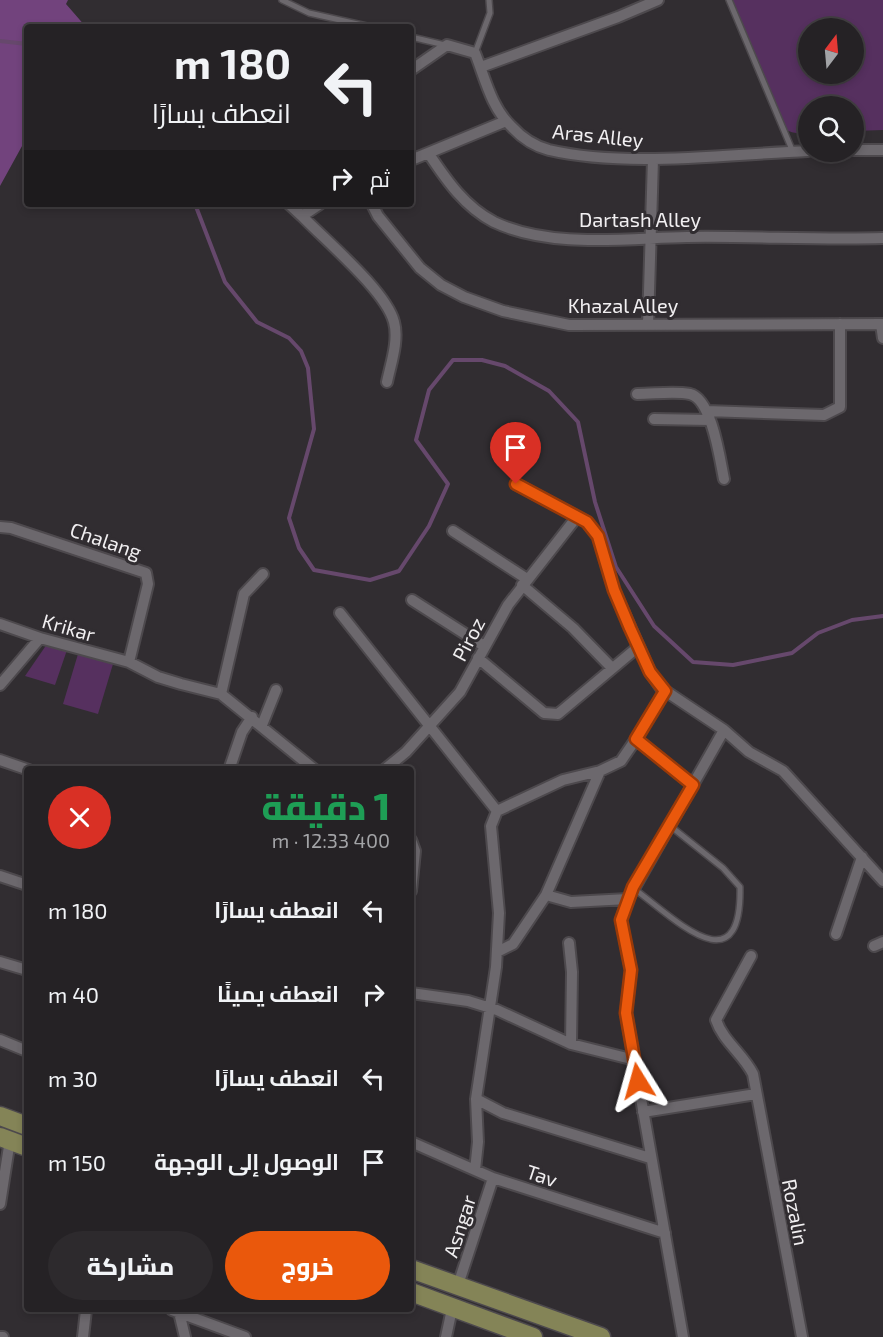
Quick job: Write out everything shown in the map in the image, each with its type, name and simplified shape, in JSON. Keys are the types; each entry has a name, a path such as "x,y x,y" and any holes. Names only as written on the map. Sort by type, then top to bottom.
{"main road":[{"path":"0,1116 24,1124"},
{"path":"5,1139 24,1146"},
{"path":"414,1270 601,1337"},
{"path":"414,1293 533,1337"}],"street":[{"path":"481,67 658,0"},
{"path":"414,68 447,45 475,53"},
{"name":"Aras Alley","path":"475,53 495,106 506,121 528,141 548,150 653,159 798,152"},
{"path":"414,159 506,121"},
{"path":"864,150 883,150"},
{"name":"Dartash Alley","path":"429,154 449,185 472,207 495,222 535,234 594,241 651,238 883,238"},
{"path":"648,325 653,159"},
{"path":"292,207 387,303 394,323 395,339 387,382"},
{"path":"302,216 316,207"},
{"name":"Khazal Alley","path":"374,207 378,216 420,268 441,285 464,297 503,311 569,325 882,324"},
{"path":"654,419 824,415 840,407 840,324"},
{"path":"882,324 883,338"},
{"path":"637,394 689,394 701,401 709,416 724,479"},
{"path":"516,484 587,522 598,536 614,590 638,646 650,672 665,691 724,730 749,752 783,771 883,881"},
{"name":"Piroz","path":"388,766 430,728 460,692 484,646 525,582 576,518"},
{"name":"Chalang","path":"0,527 10,528 97,555 146,573 148,584 129,662"},
{"path":"453,531 525,582 610,667"},
{"path":"263,574 244,594 221,694 310,766"},
{"path":"412,600 484,646"},
{"path":"340,613 498,811"},
{"name":"Krikar","path":"0,624 40,638 129,662 158,677 221,694"},
{"path":"0,685 40,638"},
{"path":"478,658 544,713 558,714 610,667 638,646"},
{"path":"262,725 276,690"},
{"path":"475,1170 478,1142 476,1100 497,952 499,913 491,826 498,811 563,780 600,771 621,761 665,691"},
{"path":"230,766 242,732 252,717"},
{"path":"683,1337 626,1013 631,970 621,920 633,887 724,730"},
{"path":"636,739 693,785"},
{"path":"0,760 24,768"},
{"path":"497,952 513,944 546,895 600,771"},
{"path":"836,934 862,857"},
{"path":"0,876 24,884"},
{"path":"546,895 570,902 628,899"},
{"path":"569,943 572,972 571,1044"},
{"name":"Rozalin","path":"751,956 716,1020 719,1029 746,1060 753,1074 802,1337"},
{"path":"0,962 24,969"},
{"path":"414,993 468,1001 490,1008 571,1044 635,1060"},
{"path":"0,1040 24,1050"},
{"path":"643,1112 756,1094"},
{"path":"476,1100 503,1113 650,1158"},
{"path":"0,1204 5,1139"},
{"name":"Tav","path":"414,1143 494,1178 664,1233"},
{"name":"Asngar","path":"458,1285 494,1178"},
{"path":"446,1337 452,1309"},
{"path":"83,1337 86,1312"},
{"path":"176,1312 185,1337"},
{"path":"179,1312 245,1337"}],"lane":[{"path":"282,0 309,13 358,24"},
{"path":"475,53 490,12 489,0"},
{"path":"729,0 793,152"},
{"path":"414,37 447,45"},
{"path":"633,887 702,938 716,942 724,939 736,924 741,911 740,886 723,868 669,825"}],"shaded area":[{"path":"0,0 68,0 66,4 83,24 24,24 24,142 0,186"},
{"path":"731,0 883,0 883,130 864,131 864,96 798,96 798,133 778,124"},
{"path":"47,644 67,650 55,685 25,676"},
{"path":"78,654 113,664 98,714 63,704"}],"waterway":[{"path":"0,41 24,44"},
{"path":"196,207 225,282 257,322 289,338 301,351 308,368 314,429 289,518 299,548 314,570 370,580 399,571 429,526 448,484 416,440 429,390 453,360 482,360 505,366 549,391 578,422 595,502 616,567 654,626 693,662 733,665 792,653 818,633 852,620 883,616"}],"route":[{"path":"516,484 587,522 598,536 614,590 630,628 650,672 665,691 654,713 636,739 693,785 633,887 621,920 631,970 626,1013 638,1081"}]}
